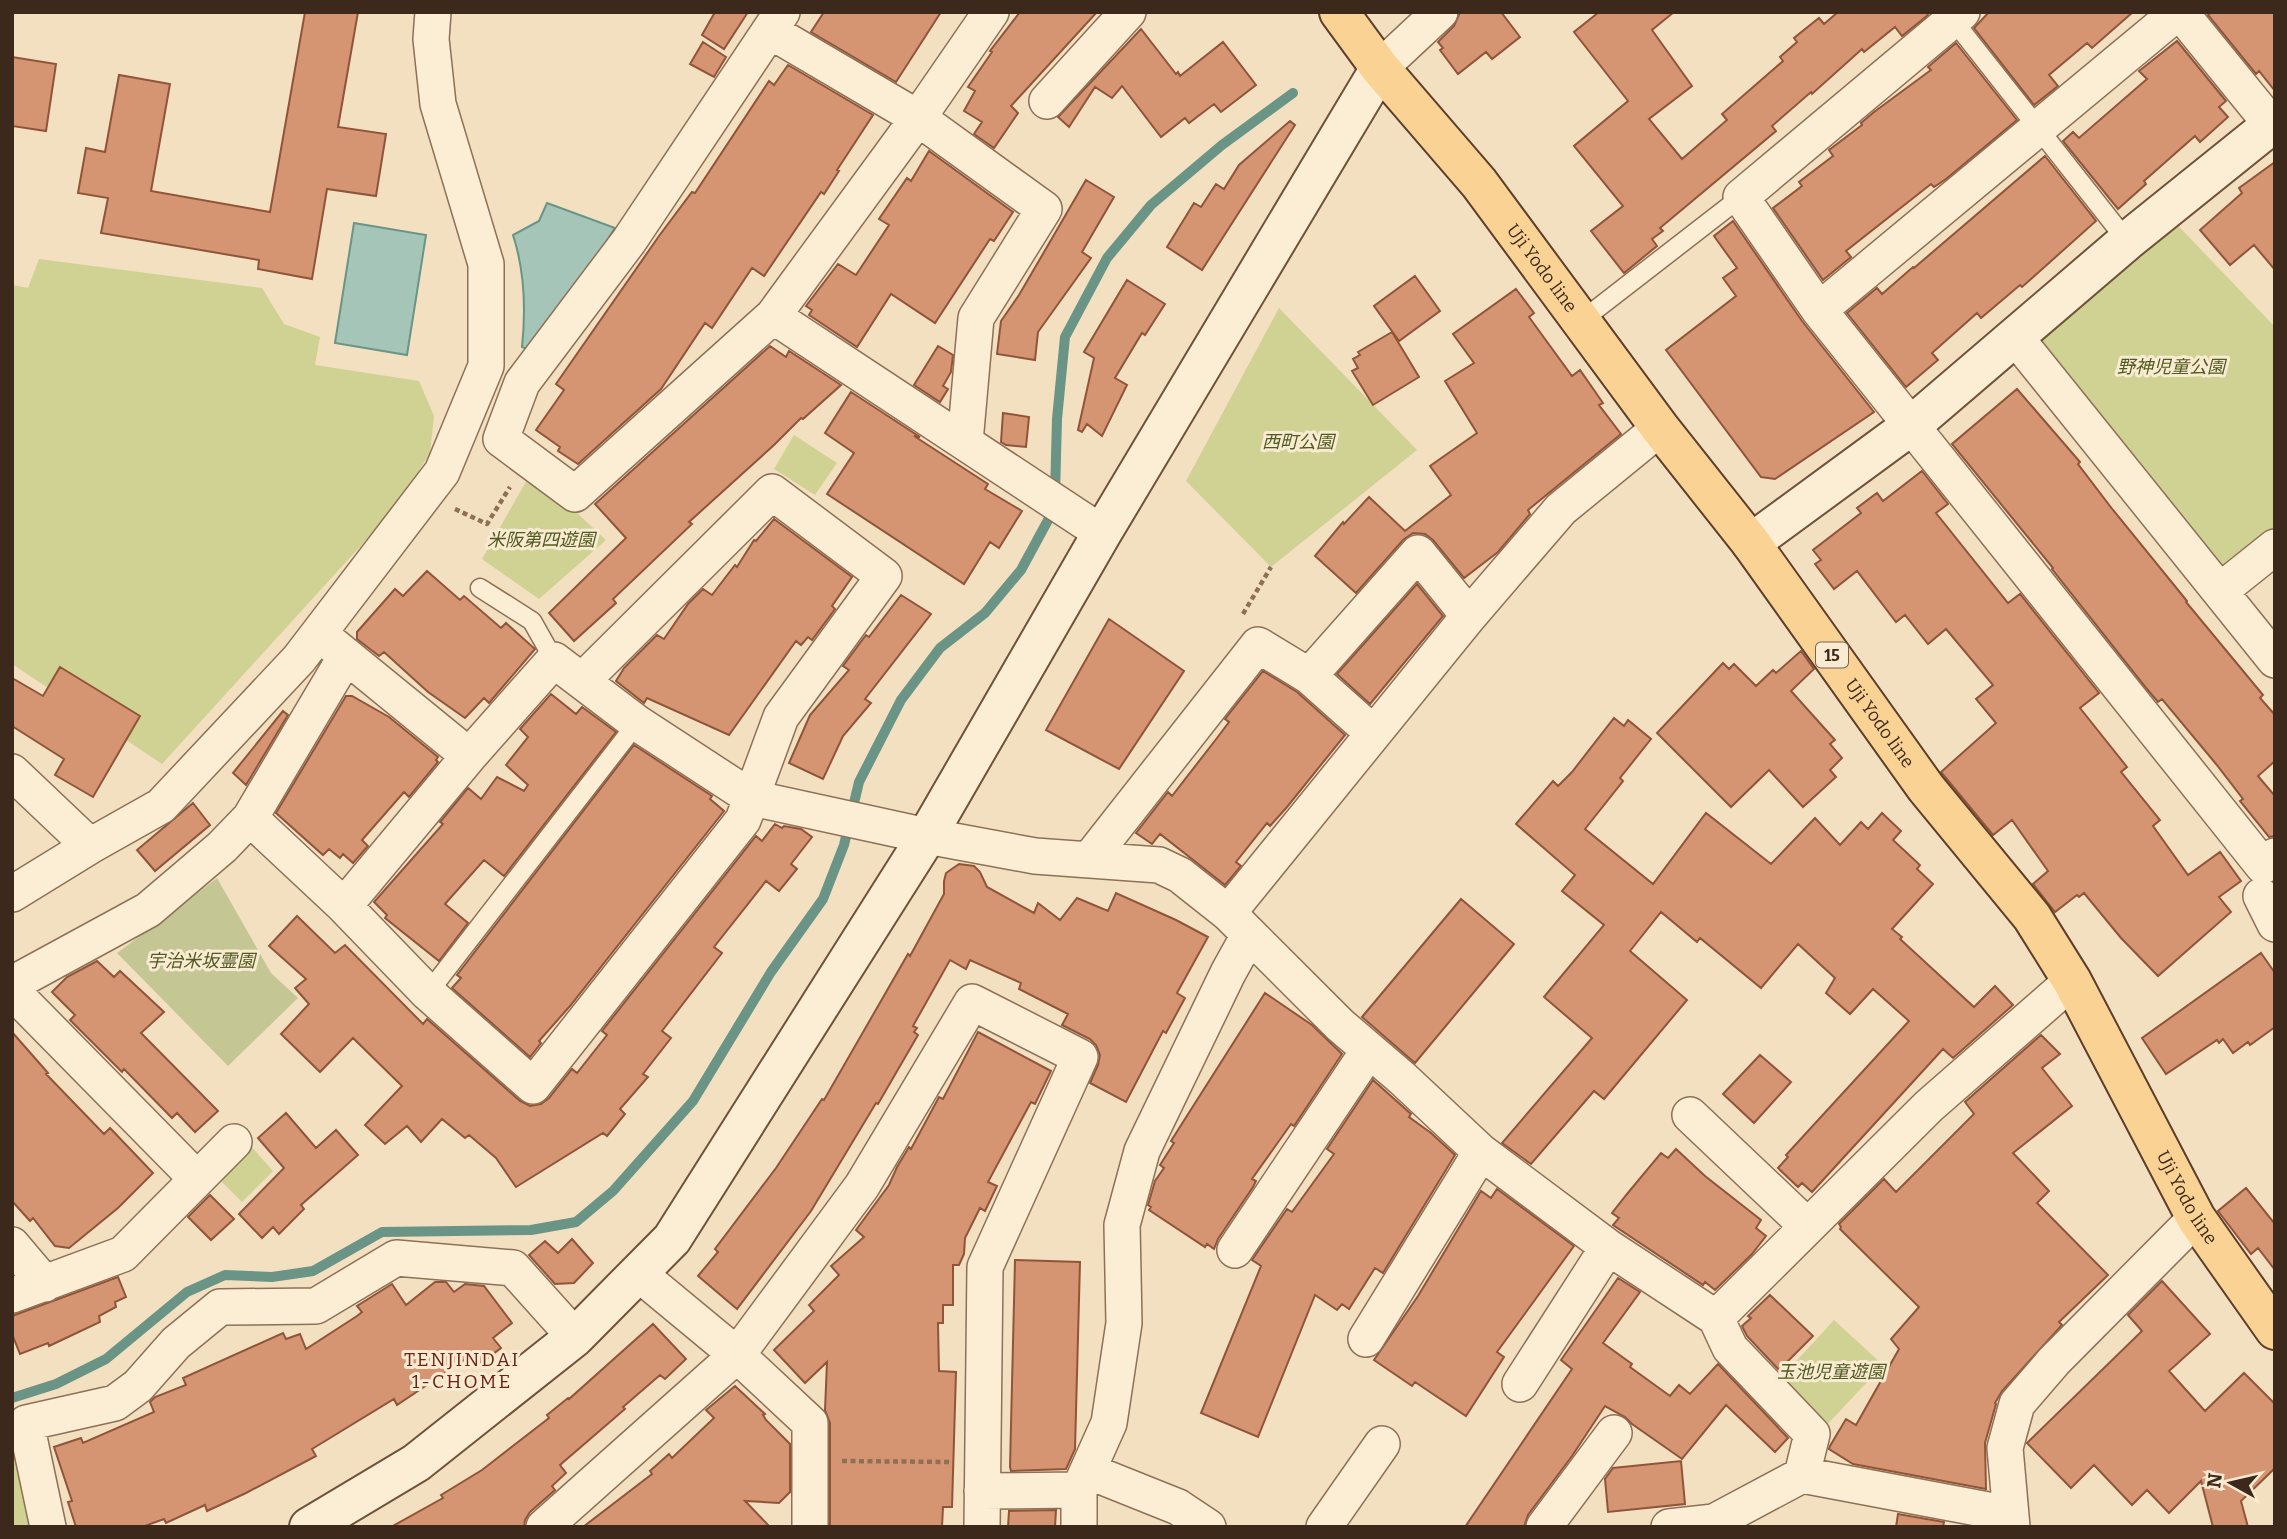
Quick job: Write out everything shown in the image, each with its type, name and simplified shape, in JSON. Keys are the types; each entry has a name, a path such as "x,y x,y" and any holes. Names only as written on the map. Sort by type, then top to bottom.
{"main road":[{"name":"Uji Yodo line","path":"1339,12 1380,68 1479,183 1660,428 1751,543 1926,788 2032,917 2072,981 2196,1218 2275,1330"}],"street":[{"path":"12,894 161,806 299,659 442,472 486,366 486,264 438,104 431,39 433,12"},
{"path":"965,442 976,318 1044,209 918,118 776,22 629,241 522,383 501,439 575,494 773,316 918,118 991,12"},
{"path":"1047,101 1128,12"},
{"path":"309,1527 416,1463 575,1337 671,1238 927,836 1102,533 1380,68 1440,12"},
{"path":"1751,543 1912,425 2127,241 2273,126 2179,12 1819,310"},
{"path":"1958,16 1741,197 1819,310 2263,866 2275,856"},
{"path":"773,316 1102,533"},
{"path":"2016,338 2275,660"},
{"path":"1079,1527 1083,1481 1109,1423 1124,1323 1122,1225 1142,1150 1228,973 1238,924 1373,733 1469,616 1561,509 1660,428"},
{"path":"250,818 344,906 428,993 533,1086 743,820 781,717 884,576 772,492 582,681"},
{"path":"2220,591 2275,547"},
{"path":"1310,676 1418,553 1469,616"},
{"path":"318,633 469,756"},
{"path":"1089,860 1258,645 1310,676 1373,733"},
{"path":"12,984 148,909 222,847 250,818 346,656"},
{"path":"344,906 469,756 554,660 637,723 752,798 1035,856 1159,866 1181,876 1238,924 1340,1025 1481,1153 1608,1247 1716,1318 1730,1348 1812,1434 1802,1475"},
{"path":"12,772 90,846"},
{"path":"1716,1318 1929,1106 2072,981"},
{"path":"12,991 197,1179"},
{"path":"544,1527 737,1355 862,1186 972,1002 1080,1057 985,1267 982,1527"},
{"path":"1235,1250 1369,1050"},
{"path":"1690,1115 1807,1226"},
{"path":"12,1295 123,1254 234,1142"},
{"path":"1366,1339 1481,1153"},
{"path":"1677,1526 1714,1522 1802,1475 2011,1520 2005,1448 2017,1404 2054,1361 2196,1218"},
{"path":"12,1245 45,1283"},
{"path":"1520,1384 1608,1247"},
{"path":"48,1527 26,1423 115,1402 138,1385 176,1343 220,1307 316,1306 396,1258 409,1259 513,1268 575,1337"},
{"path":"638,1273 737,1355 810,1423 806,1523"},
{"path":"1544,1527 1614,1433"},
{"path":"1324,1527 1382,1444"},
{"path":"982,1477 1083,1481 1178,1507 1208,1527"}],"lane":[{"path":"1958,16 2037,129 2127,241"},
{"path":"1581,321 1741,197"},
{"path":"480,588 532,621 554,660"},
{"path":"428,993 637,723"}],"path":[{"path":"453,508 486,524 527,459"},
{"path":"1258,645 1241,616 1271,567"},
{"path":"810,1460 982,1477"}],"green space":[{"name":"野神児童公園","path":"2165,212 2275,327 2275,547 2220,591 2016,338"},
{"path":"39,259 262,288 284,324 320,337 315,365 419,381 434,416 430,453 397,506 162,764 12,664 12,285 28,288"},
{"name":"西町公園","path":"1279,308 1417,450 1271,567 1186,481"},
{"path":"794,435 837,463 815,495 774,469"},
{"name":"米阪第四遊園","path":"532,471 606,540 539,599 482,559"},
{"name":"宇治米坂霊園","path":"217,878 271,973 298,998 228,1066 117,953"},
{"path":"248,1143 273,1171 242,1202 215,1175"},
{"name":"玉池児童遊園","path":"1834,1320 1883,1365 1825,1427 1779,1380"},
{"path":"12,1444 32,1527 12,1527"}],"shaded area":[{"path":"547,203 615,228 535,353 522,347 524,291 513,235 539,221"},
{"path":"354,223 426,235 407,355 335,343"}],"building":[{"path":"305,12 358,12 338,127 386,134 376,196 327,189 312,279 258,269 259,260 101,233 108,198 78,193 86,148 105,152 119,75 170,84 151,191 270,212"},
{"path":"715,12 748,12 724,49 702,35"},
{"path":"824,12 941,12 896,82 811,32"},
{"path":"1020,12 1097,12 1011,106 1018,113 994,148 974,134 982,122 964,111 975,91 968,87 992,52 990,51"},
{"path":"1460,12 1501,12 1520,37 1492,59 1486,52 1458,74 1440,50 1443,48 1438,42 1454,26"},
{"path":"1599,12 1674,12 1652,30 1692,86 1649,119 1682,159 1727,120 1722,114 1783,61 1780,57 1797,42 1794,38 1819,18 1824,24 1838,12 1926,12 1928,15 1902,36 1895,27 1864,52 1862,49 1812,94 1811,92 1772,126 1776,131 1660,228 1663,231 1652,239 1657,246 1624,273 1591,231 1623,206 1574,146 1628,101 1574,32"},
{"path":"1989,12 2133,12 2092,48 2087,43 2049,75 2058,86 2034,105 1974,28"},
{"path":"2211,12 2275,12 2275,91 2259,71 2256,74 2208,15"},
{"path":"1141,29 1180,76 1223,42 1256,85 1221,112 1214,104 1189,123 1185,118 1161,137 1122,86 1112,98 1095,87 1069,127 1058,117"},
{"path":"2177,41 2226,101 2219,107 2228,117 2200,142 2195,136 2144,181 2146,184 2118,209 2063,141 2073,132 2079,138 2147,79 2139,71"},
{"path":"703,42 726,57 714,77 690,64"},
{"path":"1956,43 2017,120 1946,179 1934,187 1931,184 1846,251 1851,257 1823,280 1773,208 1802,186 1799,182 1833,156 1829,150 1862,125 1874,112 1931,70 1928,67"},
{"path":"12,57 56,64 46,131 12,126"},
{"path":"788,65 873,115 824,194 821,192 764,276 752,268 712,328 705,323 661,389 578,464 558,451 560,447 536,430 564,390 556,384 659,236 692,192 695,193 769,81 774,85"},
{"path":"1290,121 1295,125 1202,270 1167,247 1194,203 1201,207 1216,184 1224,189 1239,165"},
{"path":"929,151 1013,212 994,241 990,239 935,323 891,294 857,347 809,315 812,310 806,306 838,264 856,275 889,225 879,219 907,178 911,181"},
{"path":"2045,156 2096,221 2022,287 2020,285 1981,318 1977,313 1932,353 1938,360 1906,387 1847,313 1877,288 1882,294"},
{"path":"2275,162 2275,270 2254,245 2230,265 2200,230 2242,193 2239,188"},
{"path":"1086,180 1114,197 1082,252 1091,258 1038,332 1035,360 997,354 1001,321"},
{"path":"1733,221 1802,321 1874,412 1775,479 1761,477 1666,350 1736,296 1723,278 1737,268 1714,236"},
{"path":"1415,276 1440,311 1399,341 1374,306"},
{"path":"1127,280 1165,304 1145,335 1142,333 1115,378 1127,385 1102,436 1087,424 1082,432 1078,430 1094,358 1084,352"},
{"path":"1516,289 1534,313 1529,317 1572,376 1580,370 1603,403 1599,405 1621,434 1528,510 1530,514 1498,552 1464,578 1433,540 1425,534 1413,533 1403,540 1356,593 1315,556 1343,522 1344,524 1369,497 1405,531 1451,495 1430,466 1477,433 1445,381 1474,363 1453,334"},
{"path":"1392,332 1419,377 1373,405 1352,371 1358,368 1353,359 1360,355 1358,352"},
{"path":"770,346 786,357 789,351 841,385 801,418 689,522 692,524 613,599 616,603 574,641 549,613 626,538 595,504"},
{"path":"938,346 953,355 951,372 943,386 948,389 940,402 914,385"},
{"path":"2017,389 2080,462 2078,464 2113,510 2263,695 2260,698 2275,715 2275,761 2258,776 2275,796 2275,836 2269,837 2240,801 2243,799 2216,764 2162,699 2158,702 2147,689 1952,444"},
{"path":"851,392 988,484 985,489 1022,511 999,548 990,542 964,584 827,494 854,453 825,433"},
{"path":"1003,413 1029,417 1026,447 1001,442"},
{"path":"1922,471 1948,504 1936,513 2008,603 2020,594 2099,693 2080,708 2127,767 2121,772 2160,820 2153,826 2188,875 2220,852 2241,881 2219,897 2231,912 2158,976 2121,938 2084,893 2079,897 2077,895 2055,912 2033,884 2048,871 2012,820 1993,835 1941,772 1996,723 1976,699 1993,685 1946,629 1928,644 1905,615 1896,622 1857,571 1834,589 1815,564 1821,560 1813,550 1861,513 1857,508 1877,493 1883,501"},
{"path":"774,519 852,577 832,606 835,609 812,640 808,637 801,645 796,641 729,735 647,698 644,703 616,681 624,668 657,635 664,639 688,604 703,589 712,595 735,565 737,567 754,540 756,541"},
{"path":"427,571 460,600 464,596 501,628 506,623 535,649 489,703 484,698 465,718 428,692 384,652 379,656 357,639 357,632 395,589 403,596"},
{"path":"1417,584 1443,616 1370,704 1337,674"},
{"path":"901,595 931,614 865,699 871,703 843,736 823,779 789,763 810,715 849,670 843,666"},
{"path":"1109,619 1184,671 1119,769 1046,730"},
{"path":"1801,651 1814,669 1791,691 1835,740 1830,744 1842,758 1830,770 1836,777 1803,807 1769,770 1731,807 1657,733 1723,663 1729,669 1734,664 1756,686 1773,670 1776,673"},
{"path":"60,667 140,716 93,797 55,775 64,759 12,726 12,678 43,696"},
{"path":"1263,671 1297,692 1345,735 1287,807 1270,826 1267,823 1236,862 1241,866 1225,885 1160,834 1152,844 1136,833 1168,792 1172,796 1229,722 1225,719"},
{"path":"551,694 576,714 582,707 616,732 504,876 484,860 445,904 468,923 439,961 385,918 387,915 374,902 443,824 440,822 468,788 481,799 497,777 524,791 528,785 506,765 528,737 520,729"},
{"path":"346,696 352,696 389,717 438,757 438,762 409,797 404,792 362,840 368,846 353,863 343,854 340,858 329,849 323,855 276,813"},
{"path":"283,711 288,715 246,785 233,773"},
{"path":"1614,718 1624,726 1628,720 1651,739 1620,778 1623,781 1585,829 1653,884 1706,813 1771,864 1815,818 1840,845 1861,822 1868,829 1882,813 1901,831 1893,840 1920,865 1917,869 1933,884 1892,929 1974,1007 1995,986 2013,1005 1953,1058 1943,1049 1812,1192 1802,1183 1798,1187 1778,1168 1788,1157 1786,1155 1909,1021 1873,989 1850,1014 1826,993 1835,978 1798,944 1761,988 1700,938 1697,942 1661,912 1630,951 1687,1000 1604,1099 1594,1091 1531,1164 1502,1143 1592,1038 1544,997 1604,925 1562,891 1575,875 1516,824 1553,781 1558,786 1572,772"},
{"path":"634,745 712,796 710,799 724,811 570,1006 539,1041 541,1043 530,1057 452,988 461,978 457,975"},
{"path":"193,803 210,825 155,871 137,850"},
{"path":"775,824 782,828 784,826 801,829 812,837 791,864 797,869 779,891 766,881 714,947 722,953 662,1031 671,1038 643,1074 648,1077 620,1109 625,1114 607,1136 603,1133 516,1187 496,1158 469,1135 465,1138 442,1119 421,1142 407,1126 385,1144 365,1125 402,1086 353,1038 320,1072 281,1034 309,1004 295,988 306,979 269,946 297,916 335,953 345,945 423,1024 427,1019 520,1101 530,1106 541,1104 572,1069 577,1073 607,1035 602,1031 756,836 762,841"},
{"path":"959,864 974,866 987,887 1034,913 1038,903 1060,920 1077,898 1108,911 1116,893 1208,937 1177,993 1185,998 1166,1033 1163,1031 1126,1102 1090,1083 1100,1055 1090,1039 1062,1025 1068,1014 1019,989 1021,983 970,960 966,969 950,960 913,1026 917,1028 914,1032 918,1035 878,1104 876,1103 811,1211 737,1309 698,1276 718,1252 715,1249 776,1168 822,1099 824,1100 944,894 946,873"},
{"path":"1461,899 1514,944 1415,1063 1362,1017"},
{"path":"2261,953 2275,973 2275,1027 2250,1045 2248,1042 2233,1053 2223,1039 2219,1043 2217,1040 2166,1074 2142,1038"},
{"path":"97,961 114,977 120,971 164,1012 141,1033 218,1111 195,1132 177,1113 172,1118 124,1069 122,1072 70,1020 75,1015 52,992 67,977"},
{"path":"1265,993 1312,1025 1342,1054 1294,1126 1291,1124 1252,1179 1256,1181 1253,1187 1214,1249 1207,1244 1205,1247 1149,1210 1151,1207 1148,1205 1155,1181 1164,1168 1160,1165 1174,1143 1171,1141"},
{"path":"12,1032 48,1073 46,1074 104,1134 110,1128 153,1173 118,1208 69,1248 55,1246 33,1218 30,1221 12,1201"},
{"path":"978,1032 1051,1071 1035,1104 1031,1102 988,1182 997,1186 985,1211 980,1208 965,1238 964,1254 959,1265 953,1265 953,1305 943,1305 943,1323 938,1323 939,1371 956,1372 952,1507 943,1507 942,1527 830,1527 830,1423 825,1410 827,1362 805,1383 774,1350 814,1311 809,1305 839,1275 831,1266 864,1237 856,1230 889,1185 939,1097 943,1099"},
{"path":"2041,1035 2060,1054 2042,1068 2072,1106 2013,1153 2049,1191 2037,1203 2108,1275 2059,1322 2062,1325 2002,1391 1995,1403 1985,1443 1986,1489 1853,1464 1829,1449 1830,1446 1846,1419 1856,1425 1899,1349 1891,1339 1919,1307 1840,1229 1839,1224 1884,1179 1896,1192 1974,1114 1965,1102"},
{"path":"1760,1055 1791,1082 1754,1123 1723,1094"},
{"path":"1373,1080 1411,1114 1409,1117 1455,1155 1383,1273 1375,1268 1349,1309 1342,1304 1337,1310 1315,1295 1258,1437 1201,1413 1261,1266 1252,1260 1287,1209 1292,1212 1334,1154 1327,1149"},
{"path":"286,1113 316,1148 336,1130 358,1155 301,1205 304,1209 279,1234 273,1227 262,1238 239,1214 284,1168 258,1138"},
{"path":"1676,1149 1705,1176 1761,1220 1756,1228 1766,1236 1752,1254 1715,1290 1705,1282 1703,1285 1613,1225 1619,1218 1612,1213 1627,1194 1661,1153 1668,1158"},
{"path":"2246,1188 2275,1224 2275,1270 2258,1248 2251,1254 2218,1211"},
{"path":"1497,1189 1574,1246 1497,1352 1504,1357 1466,1416 1415,1382 1412,1386 1374,1360 1418,1296 1481,1191 1491,1198"},
{"path":"210,1195 234,1219 211,1240 188,1217"},
{"path":"572,1239 593,1263 574,1283 555,1284 529,1255 545,1241 558,1253"},
{"path":"1015,1260 1080,1262 1075,1449 1066,1469 1011,1471 1010,1467"},
{"path":"118,1277 126,1297 115,1302 116,1307 99,1316 100,1322 49,1346 48,1343 20,1354 12,1334 12,1316"},
{"path":"1618,1278 1640,1292 1603,1343 1670,1396 1679,1385 1690,1394 1718,1364 1788,1438 1775,1452 1726,1405 1682,1459 1625,1417 1605,1406 1528,1515 1524,1527 1465,1527 1572,1369 1561,1360"},
{"path":"2162,1281 2210,1334 2169,1371 2205,1411 2244,1373 2275,1404 2275,1468 2241,1501 2248,1527 2213,1527 2201,1481 2169,1513 2147,1490 2132,1505 2094,1465 2071,1488 2027,1443 2142,1331 2128,1315"},
{"path":"435,1282 446,1282 454,1292 465,1284 484,1286 512,1323 493,1338 501,1348 477,1366 470,1356 397,1405 394,1399 312,1449 316,1456 207,1511 205,1505 166,1523 164,1519 142,1527 76,1527 68,1502 72,1501 54,1447 81,1438 83,1443 154,1412 150,1402 155,1397 186,1385 183,1378 283,1333 286,1339 300,1334 306,1349 357,1316 362,1312 357,1306 392,1284 406,1305"},
{"path":"1770,1295 1813,1336 1779,1370 1747,1336 1742,1326 1751,1318 1748,1316"},
{"path":"653,1324 686,1359 665,1379 660,1375 560,1465 566,1473 552,1486 555,1490 530,1512 524,1527 391,1527 443,1498 441,1495 482,1470 549,1418 547,1415 569,1399"},
{"path":"735,1386 765,1414 763,1415 766,1420 790,1444 790,1492 779,1503 745,1501 770,1527 583,1527 652,1474 650,1471 669,1454 672,1458 714,1418 706,1410"},
{"path":"1681,1461 1685,1504 1608,1512 1605,1479 1613,1468"},
{"path":"1056,1510 1055,1527 1008,1527 1009,1511"},
{"path":"1898,1514 1944,1522 1943,1527 1896,1527"}],"waterway":[{"path":"1055,494 1057,419 1065,337 1107,258 1151,205 1222,145 1293,93"},
{"path":"12,1398 56,1384 106,1359 187,1292 225,1275 272,1277 313,1271 382,1232 531,1230 576,1222 613,1191 693,1101 771,972 823,899 844,845 859,782 901,700 940,648 985,613 1021,570 1054,509"}],"district":[{"name":"TENJINDAI 1-CHOME","path":"462,1370"}]}
